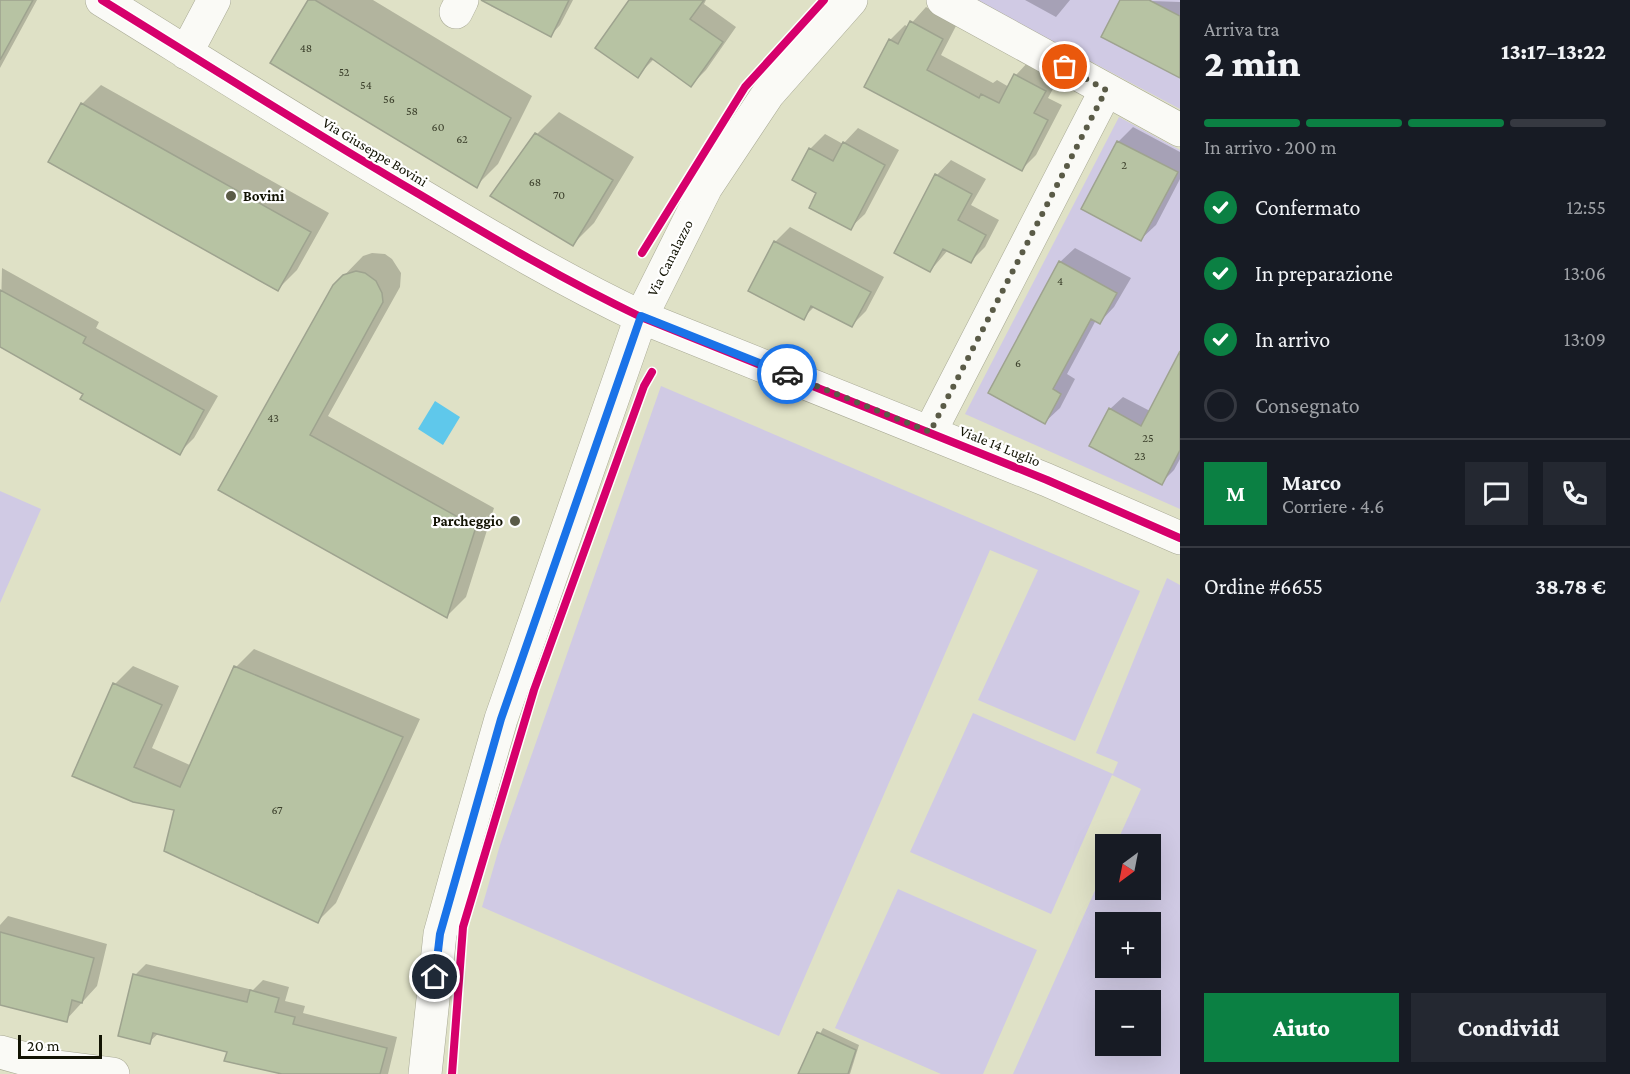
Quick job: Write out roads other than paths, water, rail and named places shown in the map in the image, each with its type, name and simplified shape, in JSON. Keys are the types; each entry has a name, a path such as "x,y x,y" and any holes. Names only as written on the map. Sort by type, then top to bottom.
{"street":[{"name":"Via Giuseppe Bovini","path":"102,0 550,272 641,316"},
{"path":"186,53 214,0"},
{"name":"Via Canalazzo","path":"424,1074 440,934 460,862 501,719 641,316 706,187 768,94 851,0"},
{"path":"943,0 1180,130"},
{"path":"930,432 1106,90"},
{"name":"Viale 14 Luglio","path":"641,316 930,432 1180,538"},
{"path":"5,1060 68,1070 113,1074"}],"water":[{"path":"435,401 460,417 443,445 418,429"}],"place":[{"name":"Bovini","path":"231,196"},
{"name":"Parcheggio","path":"515,521"}]}
